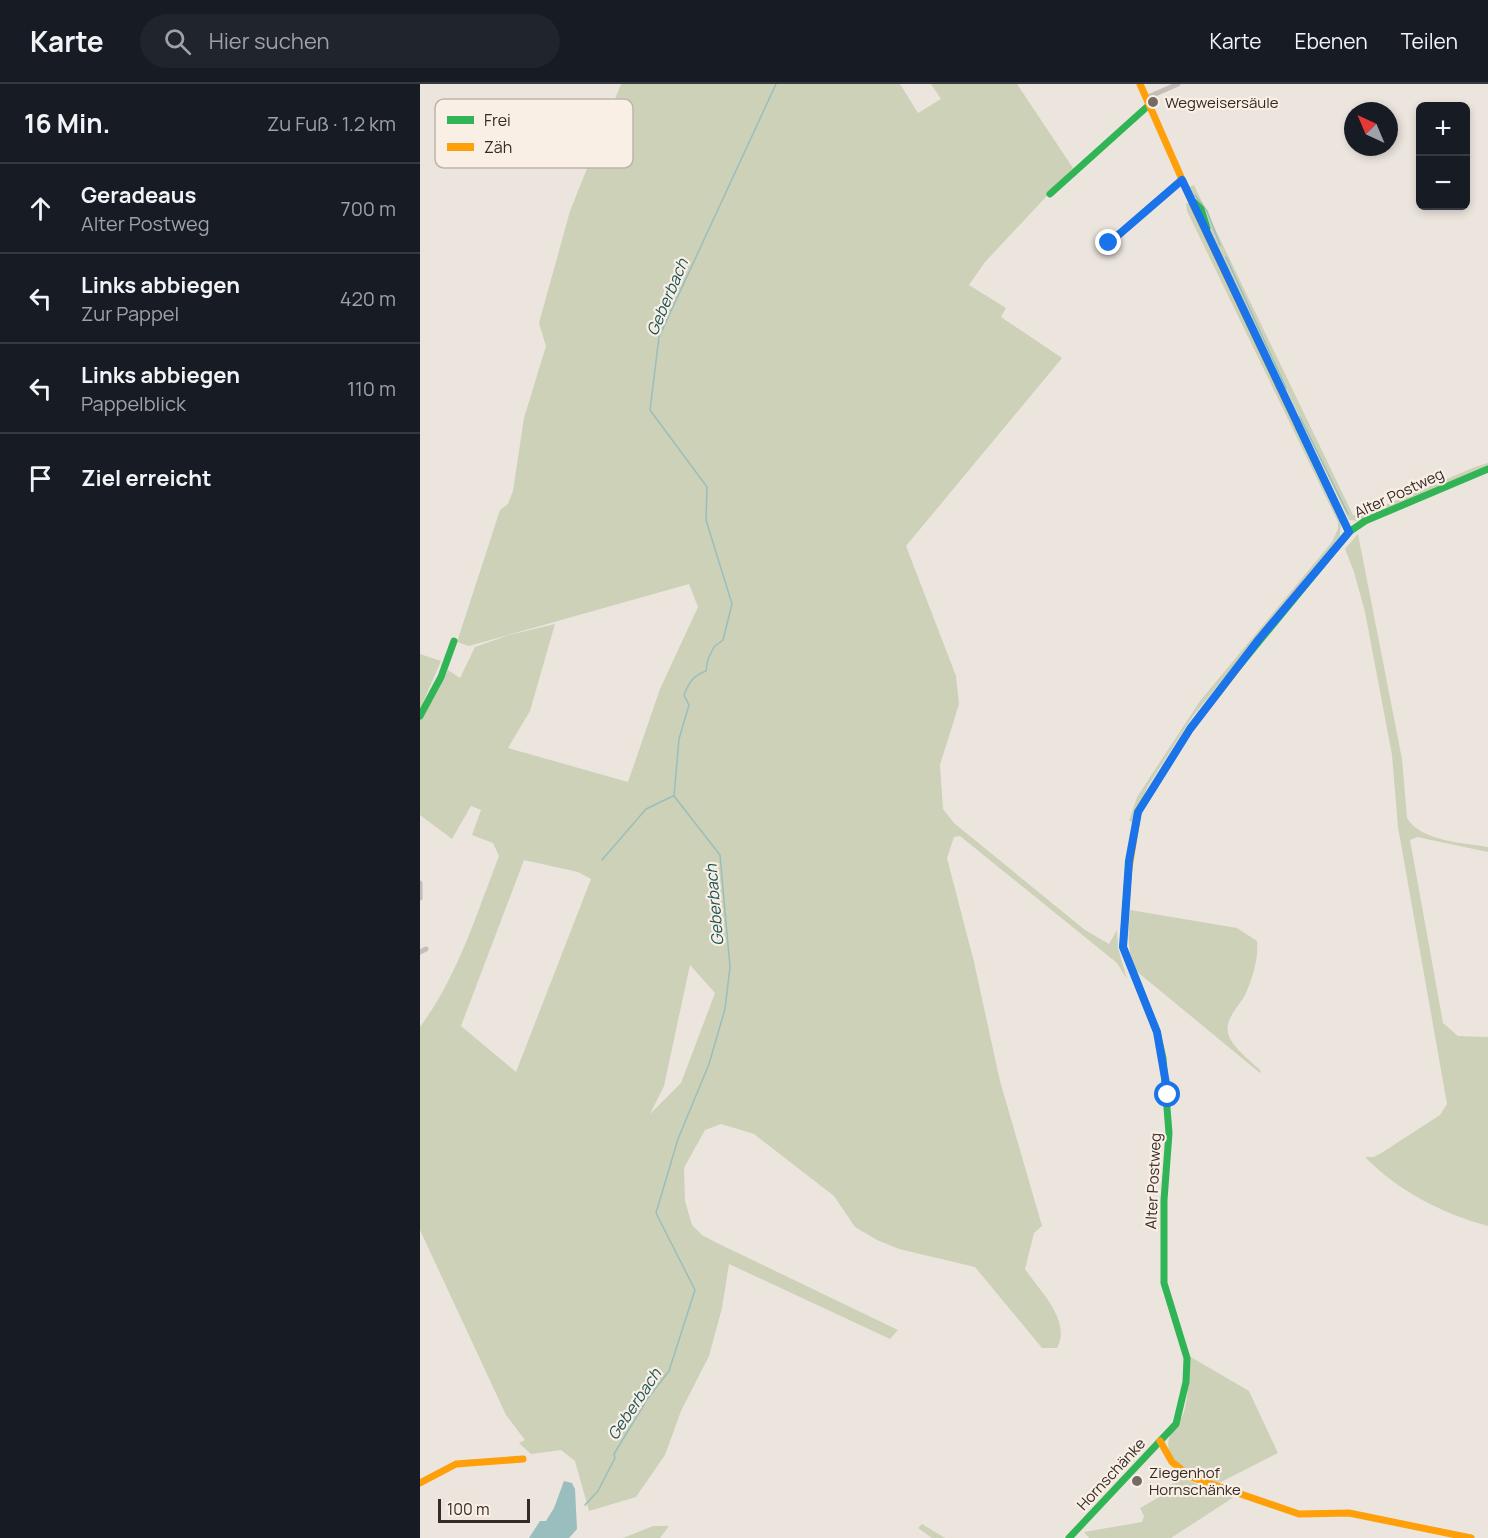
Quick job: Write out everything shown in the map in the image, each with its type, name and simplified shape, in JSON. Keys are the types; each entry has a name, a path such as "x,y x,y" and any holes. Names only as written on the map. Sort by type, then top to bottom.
{"street":[{"path":"1140,84 1182,180 1349,532"},
{"path":"1050,194 1148,102 1178,84"},
{"path":"1109,243 1182,180"},
{"name":"Alter Postweg","path":"1160,1441 1176,1424 1180,1414 1186,1382 1187,1358 1164,1283 1164,1200 1169,1133 1163,1058 1157,1032 1123,947 1133,831 1138,812 1190,729 1259,639 1349,532 1365,521 1488,469"},
{"path":"420,716 441,677 454,641"},
{"path":"420,883 420,898"},
{"name":"Hornschänke","path":"1069,1538 1160,1441 1179,1470 1191,1477 1299,1514 1349,1513 1471,1538"},
{"path":"420,1483 456,1464 523,1459"}],"green space":[{"path":"621,84 900,84 918,113 941,99 931,84 1017,84 1073,168 985,262 969,285 1006,308 1001,317 1062,358 906,546 956,676 959,704 940,765 943,809 954,823 1085,930 1109,944 1117,930 1118,948 1127,979 1117,963 960,836 954,837 947,858 974,962 1000,1081 1042,1226 1034,1233 1025,1269 1052,1306 1057,1317 1061,1338 1057,1348 1042,1348 975,1267 899,1249 877,1240 855,1227 834,1196 754,1134 721,1124 705,1130 684,1168 685,1201 692,1225 702,1235 715,1242 898,1330 890,1339 729,1264 722,1308 709,1356 681,1411 665,1455 636,1497 589,1511 575,1461 561,1450 531,1454 519,1443 525,1440 506,1415 420,1230 420,1027 456,966 499,856 493,843 472,835 481,810 471,806 452,839 420,815 420,721 448,670 460,678 475,647 509,635 555,624 530,711 508,748 628,782 660,689 698,607 689,584 469,646 457,642 500,510 508,504 513,491 524,418 546,346 539,323 570,211 587,168 633,168 633,99 615,99","holes":["524,860 578,872 591,879 516,1072 461,1026","690,965 715,993 681,1083 650,1114 664,1086"]},
{"path":"1194,185 1353,515 1362,515 1475,467 1488,463 1488,466 1359,521 1349,520 1189,187"},
{"path":"1190,201 1341,521 1340,536 1193,716 1148,786 1132,822 1129,821 1137,797 1200,701 1332,542 1338,529 1338,522 1187,211 1186,204"},
{"path":"1358,534 1402,759 1407,818 1422,832 1443,840 1488,847 1488,852 1417,837 1410,840 1443,1023 1458,1036 1488,1037 1488,1226 1454,1215 1422,1200 1392,1180 1365,1157 1374,1157 1383,1152 1440,1115 1447,1104 1398,827 1392,755 1365,612 1345,549"},
{"path":"420,654 441,661 420,709"},
{"path":"1130,910 1237,928 1257,941 1256,962 1250,983 1230,1017 1228,1032 1233,1043 1261,1071 1260,1073 1135,970 1129,940"},
{"path":"1189,1356 1249,1391 1278,1453 1217,1484 1192,1473 1176,1461 1168,1445 1170,1436 1183,1415 1186,1405"},
{"path":"1179,1473 1190,1481 1234,1497 1171,1538 1089,1538 1084,1532 1142,1522 1144,1516 1140,1508 1166,1493"},
{"path":"922,1524 945,1538 932,1538 918,1528"},
{"path":"653,1526 669,1526 660,1538 623,1538"}],"water":[{"path":"564,1481 572,1483 575,1489 577,1529 569,1538 529,1538 540,1521 546,1521 554,1508"}],"waterway":[{"name":"Geberbach","path":"585,1505 598,1491 615,1458 614,1454 648,1398 669,1371 695,1290 656,1213 678,1139 709,1064 725,1009 730,967 720,855 674,796 679,739 689,705 684,695 692,680 706,671 708,659 714,647 723,640 732,604 706,520 707,487 650,410 659,337 776,84"},
{"path":"1195,195 1207,211 1220,245"},
{"path":"1226,257 1286,388"},
{"path":"1300,417 1348,514"},
{"path":"602,860 646,809 673,796"}],"traffic: fast":[{"path":"1050,194 1149,105"},
{"path":"1195,203 1201,209 1207,228"},
{"path":"1299,428 1349,532"},
{"path":"1239,666 1349,532 1365,521 1488,469"},
{"path":"420,716 441,677 454,641"},
{"path":"1069,1538 1176,1424 1186,1382 1187,1358 1164,1283 1164,1200 1169,1133 1163,1058 1157,1032 1123,947 1128,875"}],"traffic: slow":[{"path":"1140,84 1196,211 1299,428"},
{"path":"1128,875 1138,812 1190,729 1239,666"},
{"path":"1160,1441 1172,1462 1191,1477 1299,1514 1349,1513 1471,1538"},
{"path":"420,1483 456,1464 523,1459"}],"place":[{"name":"Wegweisersäule","path":"1153,102"},
{"name":"Ziegenhof Hornschänke","path":"1137,1481"}],"route":[{"path":"1109,243 1182,180 1349,532 1259,639 1190,729 1138,812 1129,861 1123,947 1127,963 1157,1032 1168,1095"}]}
